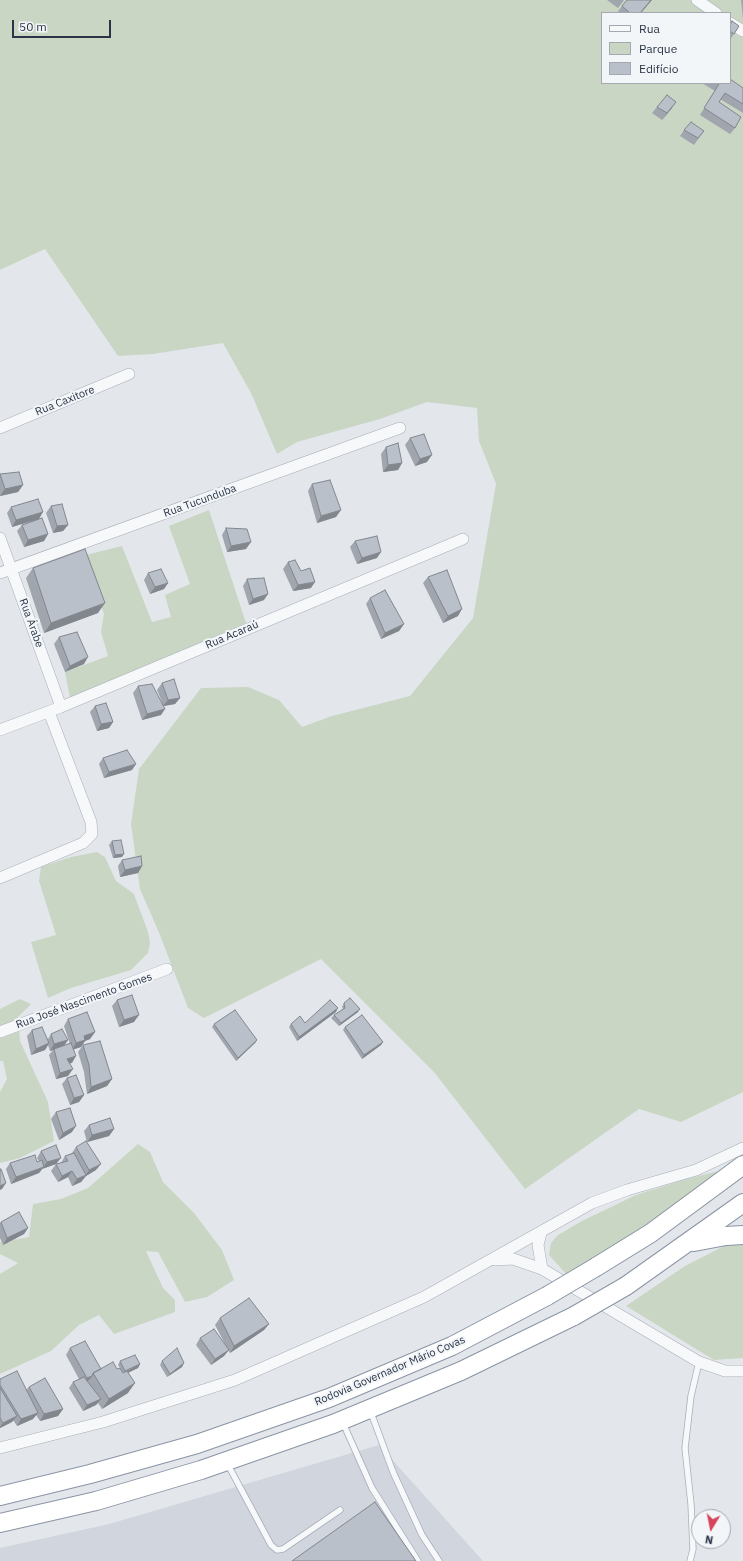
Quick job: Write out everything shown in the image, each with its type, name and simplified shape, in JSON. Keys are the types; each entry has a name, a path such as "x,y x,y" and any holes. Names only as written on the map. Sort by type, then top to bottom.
{"highway":[{"name":"Rodovia Governador Mário Covas","path":"0,1496 90,1474 197,1444 329,1398 452,1346 547,1296 596,1268 651,1233 743,1165"},
{"path":"0,1523 96,1501 226,1461 342,1421 461,1371 574,1316 626,1286 743,1203"},
{"path":"687,1244 726,1236 743,1235"}],"street":[{"path":"697,0 715,12"},
{"path":"731,24 743,32"},
{"name":"Rua Caxitore","path":"0,428 129,374"},
{"name":"Rua Tucunduba","path":"0,573 400,428"},
{"name":"Rua Árabe","path":"0,538 61,707"},
{"name":"Rua Acaraú","path":"0,730 61,707 464,539"},
{"path":"0,878 83,843 92,834 91,822 48,712"},
{"name":"Rua José Nascimento Gomes","path":"0,1032 167,969"},
{"path":"0,1448 103,1422 235,1380 424,1297 541,1233 592,1203 627,1190 696,1170 743,1148"},
{"path":"541,1233 538,1245 542,1270"},
{"path":"491,1260 513,1259 542,1270 699,1362 725,1372 743,1371"},
{"path":"0,1533 30,1516"}],"lane":[{"path":"690,1561 693,1549 691,1504 685,1448 691,1396 699,1362"},
{"path":"370,1410 393,1472 422,1535 439,1561"},
{"path":"342,1421 372,1488 418,1561"},
{"path":"226,1461 271,1545 277,1550 282,1549 340,1510"}],"shaded area":[{"path":"379,1445 483,1561 0,1561 0,1548 109,1524"}],"green space":[{"path":"0,0 743,0 743,1092 681,1122 639,1109 525,1189 434,1072 321,959 204,1018 188,1008 160,935 140,889 131,824 139,769 201,688 248,687 279,700 302,727 332,716 410,696 473,618 496,484 479,441 477,408 427,402 380,419 297,442 277,454 251,393 223,343 153,354 118,356 45,249 0,270"},
{"path":"209,510 246,623 70,698 65,672 108,656 101,632 104,614 82,556 122,546 152,622 171,617 165,595 190,584 169,526"},
{"path":"97,852 105,857 116,881 134,894 148,932 150,943 148,953 131,970 71,988 48,998 31,942 56,935 39,881 41,867 71,857"},
{"path":"20,999 31,1004 18,1017 20,1041 48,1102 54,1141 20,1158 0,1163 0,1092 7,1079 3,1061 0,1061 0,1009"},
{"path":"138,1144 150,1152 163,1182 194,1213 222,1250 234,1280 207,1297 185,1302 158,1252 146,1251 163,1288 175,1300 175,1312 114,1334 99,1315 79,1325 51,1351 0,1374 0,1274 18,1263 0,1254 0,1242 29,1237 33,1204 61,1199 88,1188"},
{"path":"727,1169 654,1221 568,1276 549,1255 551,1243 558,1235 582,1221 636,1195 686,1179"},
{"path":"728,1244 743,1244 743,1358 714,1360 626,1306 685,1266"}],"building":[{"path":"627,0 651,0 641,12 629,12 622,6"},
{"path":"732,21 739,26 734,34 731,32"},
{"path":"731,80 743,88 743,104 725,93 719,102 741,117 735,128 704,108 719,84 731,84"},
{"path":"667,95 676,102 667,113 657,107"},
{"path":"691,122 704,131 698,138 684,130"},
{"path":"424,434 432,455 420,459 410,438"},
{"path":"398,443 402,463 388,465 386,447"},
{"path":"19,472 23,485 5,489 0,474"},
{"path":"330,480 341,510 321,516 312,484"},
{"path":"38,499 43,512 16,520 11,507"},
{"path":"62,504 68,525 57,526 51,506"},
{"path":"42,518 48,534 28,540 22,525"},
{"path":"226,528 247,529 251,542 231,546"},
{"path":"377,536 381,552 362,558 355,541"},
{"path":"85,549 105,603 51,623 33,568"},
{"path":"295,560 301,571 310,568 315,582 298,585 288,562"},
{"path":"161,569 168,583 155,587 148,573"},
{"path":"447,570 462,609 448,616 428,577"},
{"path":"264,578 268,594 253,599 247,579"},
{"path":"385,590 404,624 385,633 370,598"},
{"path":"77,632 88,657 70,666 59,637"},
{"path":"174,679 180,698 168,700 162,683"},
{"path":"152,684 165,709 147,714 138,686"},
{"path":"106,703 113,722 101,724 95,706"},
{"path":"127,750 136,764 109,772 103,758"},
{"path":"121,840 124,854 115,855 112,841"},
{"path":"141,856 142,866 125,870 122,860"},
{"path":"132,995 139,1015 124,1020 117,1000"},
{"path":"350,998 360,1009 341,1023 334,1015 345,1008 344,1003"},
{"path":"330,1000 338,1008 299,1037 291,1024 300,1016 305,1023"},
{"path":"235,1010 257,1040 238,1058 214,1024"},
{"path":"87,1012 95,1032 84,1036 85,1040 76,1043 68,1019"},
{"path":"362,1015 383,1042 364,1055 345,1027"},
{"path":"42,1027 49,1043 36,1049 32,1030"},
{"path":"62,1029 68,1040 54,1044 51,1034"},
{"path":"100,1041 112,1079 91,1087 89,1065 83,1045"},
{"path":"71,1043 76,1056 67,1059 73,1069 60,1073 54,1049"},
{"path":"76,1075 84,1095 74,1098 67,1078"},
{"path":"70,1108 76,1126 63,1133 56,1112"},
{"path":"110,1118 114,1129 92,1135 89,1125"},
{"path":"86,1141 101,1164 89,1170 76,1147"},
{"path":"56,1145 61,1158 47,1162 41,1151"},
{"path":"74,1153 86,1175 77,1179 72,1171 62,1176 56,1164 68,1161 65,1156"},
{"path":"35,1155 37,1162 42,1160 44,1167 16,1177 10,1163"},
{"path":"0,1169 6,1183 0,1186"},
{"path":"19,1212 28,1228 7,1238 1,1222"},
{"path":"249,1298 269,1324 234,1346 220,1318"},
{"path":"214,1329 229,1350 215,1359 200,1338"},
{"path":"85,1341 101,1369 87,1378 70,1348"},
{"path":"177,1348 184,1363 170,1374 162,1361"},
{"path":"135,1355 140,1364 125,1371 120,1361"},
{"path":"113,1362 117,1369 120,1368 123,1373 127,1371 135,1383 109,1399 93,1373"},
{"path":"17,1371 38,1413 21,1419 0,1385 0,1379"},
{"path":"84,1377 101,1399 87,1405 73,1382"},
{"path":"45,1378 63,1409 44,1414 29,1387"},
{"path":"0,1388 17,1416 3,1423 0,1418"},
{"path":"375,1502 416,1561 292,1561"}]}
